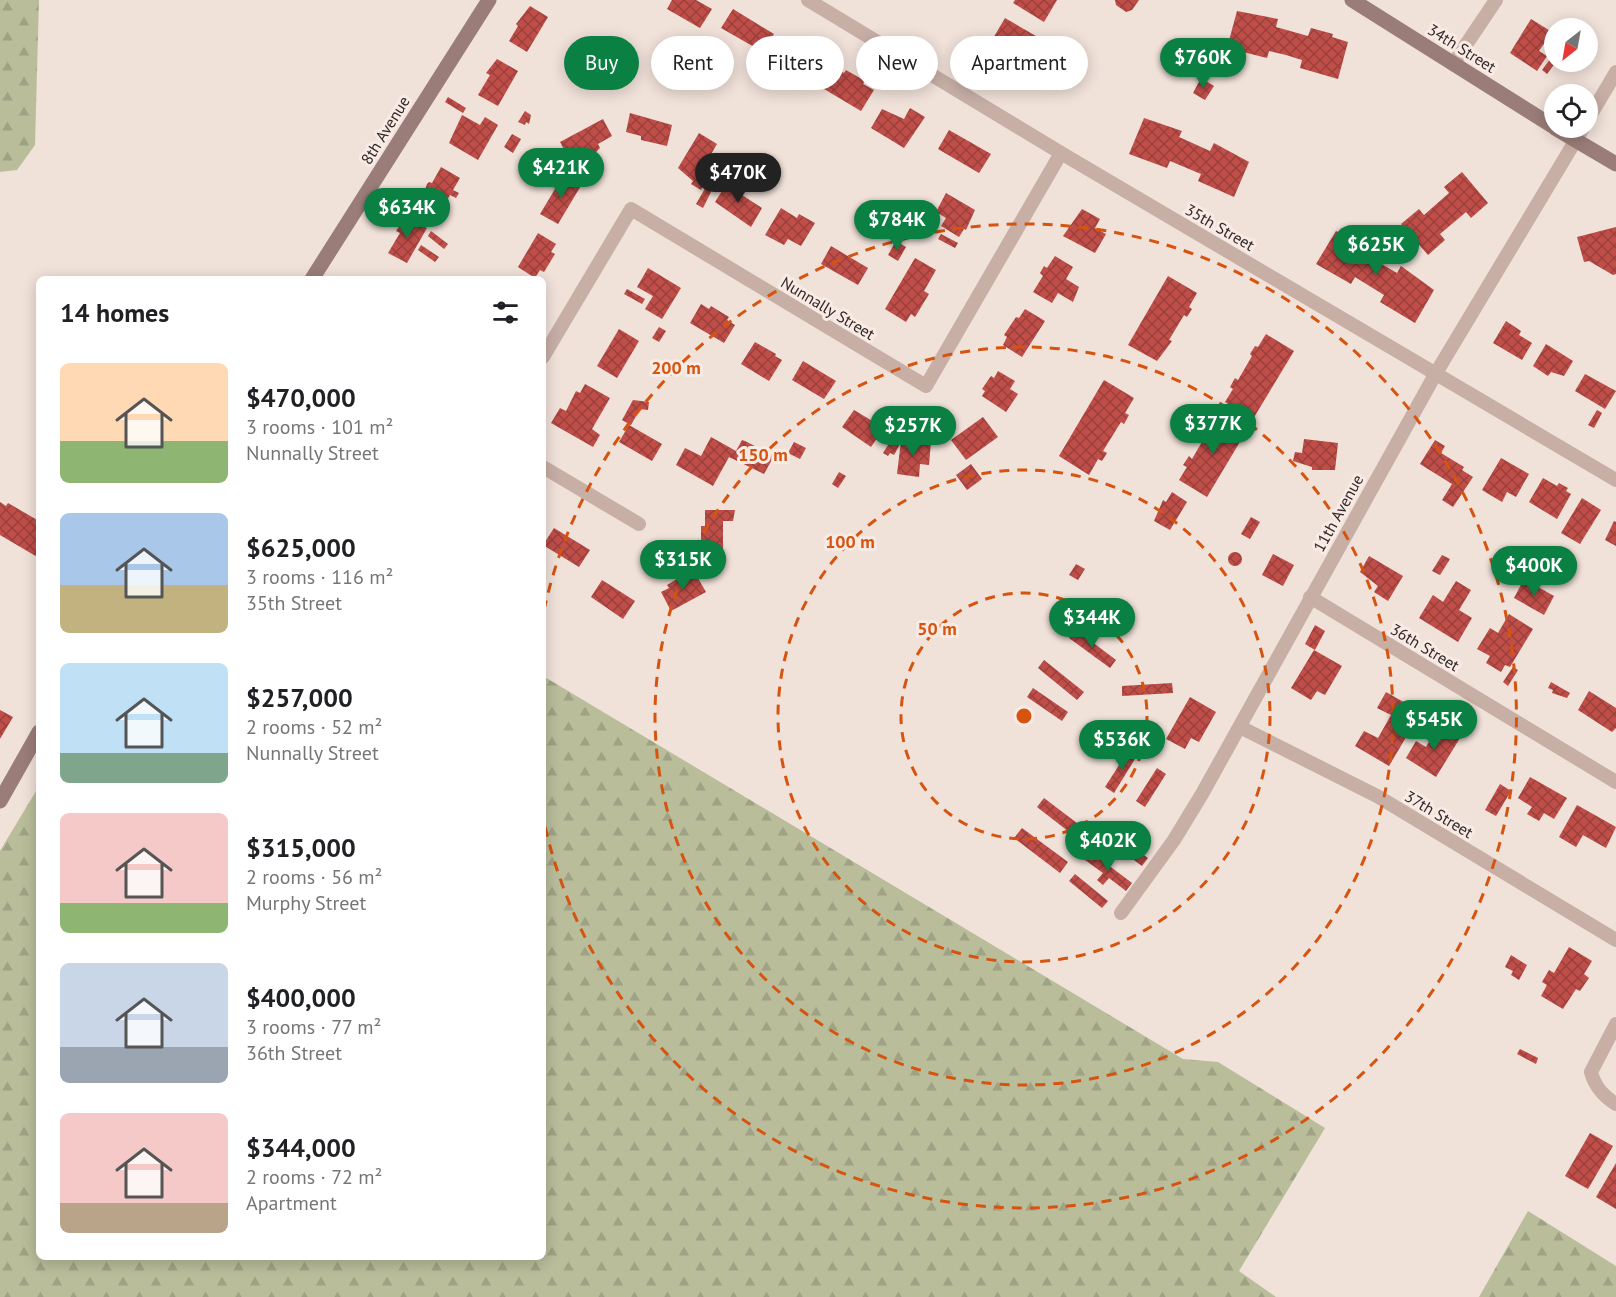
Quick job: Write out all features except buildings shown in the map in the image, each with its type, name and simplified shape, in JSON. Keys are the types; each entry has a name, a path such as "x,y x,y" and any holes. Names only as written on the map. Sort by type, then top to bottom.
{"street":[{"name":"8th Avenue","path":"314,276 489,0"},
{"name":"35th Street","path":"808,0 1061,153 1616,480"},
{"name":"34th Street","path":"1352,0 1544,121"},
{"path":"1454,64 1496,0"},
{"path":"1598,102 1616,72"},
{"name":"11th Avenue","path":"1120,913 1174,840 1240,727 1436,373 1577,138"},
{"name":"34th Street","path":"1584,138 1616,164"},
{"name":"Nunnally Street","path":"546,352 631,209 926,386 1061,153"},
{"path":"546,469 639,524"},
{"name":"36th Street","path":"1310,597 1616,782"},
{"name":"37th Street","path":"1240,727 1377,796 1616,940"},
{"path":"0,801 36,737"},
{"path":"1616,1024 1591,1072 1594,1083 1606,1098 1616,1104"}],"green space":[{"path":"0,0 39,0 35,145 17,170 0,172"},
{"path":"546,678 1183,1059 1218,1062 1325,1128 1239,1271 1276,1297 0,1297 0,851 36,791 36,1260 546,1260"},
{"path":"1528,1211 1616,1266 1616,1297 1479,1297"}]}
